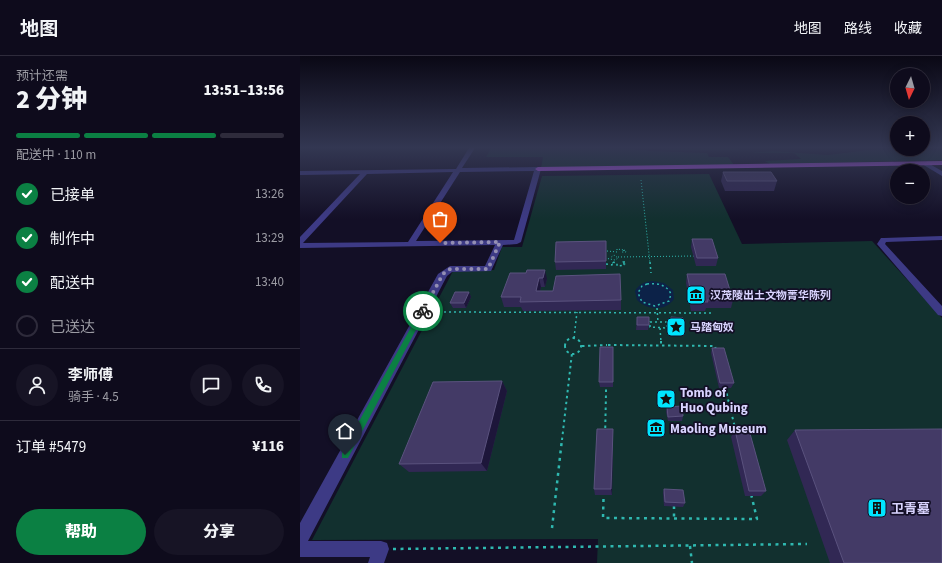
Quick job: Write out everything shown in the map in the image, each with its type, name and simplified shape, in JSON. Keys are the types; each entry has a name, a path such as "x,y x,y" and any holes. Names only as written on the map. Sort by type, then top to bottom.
{"street":[{"path":"300,242 366,172"},
{"path":"300,173 381,172"},
{"path":"410,244 456,172"},
{"path":"300,246 517,242 537,172"},
{"path":"942,238 884,240 881,244 942,312"},
{"path":"300,539 443,274 450,269 488,269 500,242"},
{"path":"300,549 378,556"}],"path":[{"path":"641,180 651,273"},
{"path":"610,258 617,252 617,249 624,250"},
{"path":"607,251 618,257 697,256"},
{"path":"606,264 615,261 618,257"},
{"path":"602,258 610,258 617,262 617,266 624,266 625,264"},
{"path":"652,282 662,285 669,290 671,298 665,304 655,306 640,300 638,296 639,289 652,282"},
{"path":"657,308 658,322"},
{"path":"444,312 713,313"},
{"path":"574,339 577,312"},
{"path":"650,322 658,322 667,322 667,328 650,327 650,322"},
{"path":"660,328 662,346"},
{"path":"574,339 579,340 582,346 580,350 572,353 567,351 565,344 568,340 574,339"},
{"path":"582,346 607,345 715,346 757,519 603,518 607,345"},
{"path":"552,528 572,353"},
{"path":"674,506 674,518"},
{"path":"378,556 690,546 807,544"},
{"path":"690,546 692,563"}],"green space":[{"name":"Maoling Museum","path":"709,174 742,244 872,241 942,318 942,563 597,563 598,539 312,540 453,271 494,270 502,247 522,247 542,176"}],"water":[{"path":"652,281 664,283 673,290 674,299 666,306 661,308 651,308 637,300 635,291 638,287"}],"building":[{"path":"723,172 771,172 777,181 727,181"},
{"path":"692,239 712,239 718,258 697,258"},
{"path":"606,241 606,261 555,262 556,242"},
{"path":"527,270 545,270 543,278 539,278 536,291 553,291 556,276 620,274 621,300 520,302 521,297 501,297 510,273 526,273"},
{"path":"687,274 725,274 733,300 707,300 708,302 693,302"},
{"path":"455,292 469,292 464,303 450,303"},
{"path":"637,317 649,317 649,325 637,325"},
{"path":"671,317 683,318 683,326 671,325"},
{"path":"600,347 613,347 613,382 599,382"},
{"path":"712,348 724,348 734,383 720,383"},
{"path":"502,381 481,463 399,464 433,382"},
{"path":"682,406 683,416 668,417 667,407"},
{"path":"597,429 613,429 611,489 594,489"},
{"name":"卫青墓","path":"942,429 942,563 844,563 795,430"},
{"path":"735,430 749,430 766,491 749,491"},
{"path":"664,489 683,490 685,503 665,502"}],"way so far":[{"path":"423,311 443,274 450,269 488,269 500,242 440,243"}],"place":[{"name":"汉茂陵出土文物菁华陈列","path":"696,295"},
{"name":"马踏匈奴","path":"676,327"},
{"name":"Tomb of Huo Qubing","path":"666,399"},
{"name":"Maoling Museum","path":"656,428"},
{"name":"卫青墓","path":"877,508"}],"route":[{"path":"345,455 423,311"}]}
